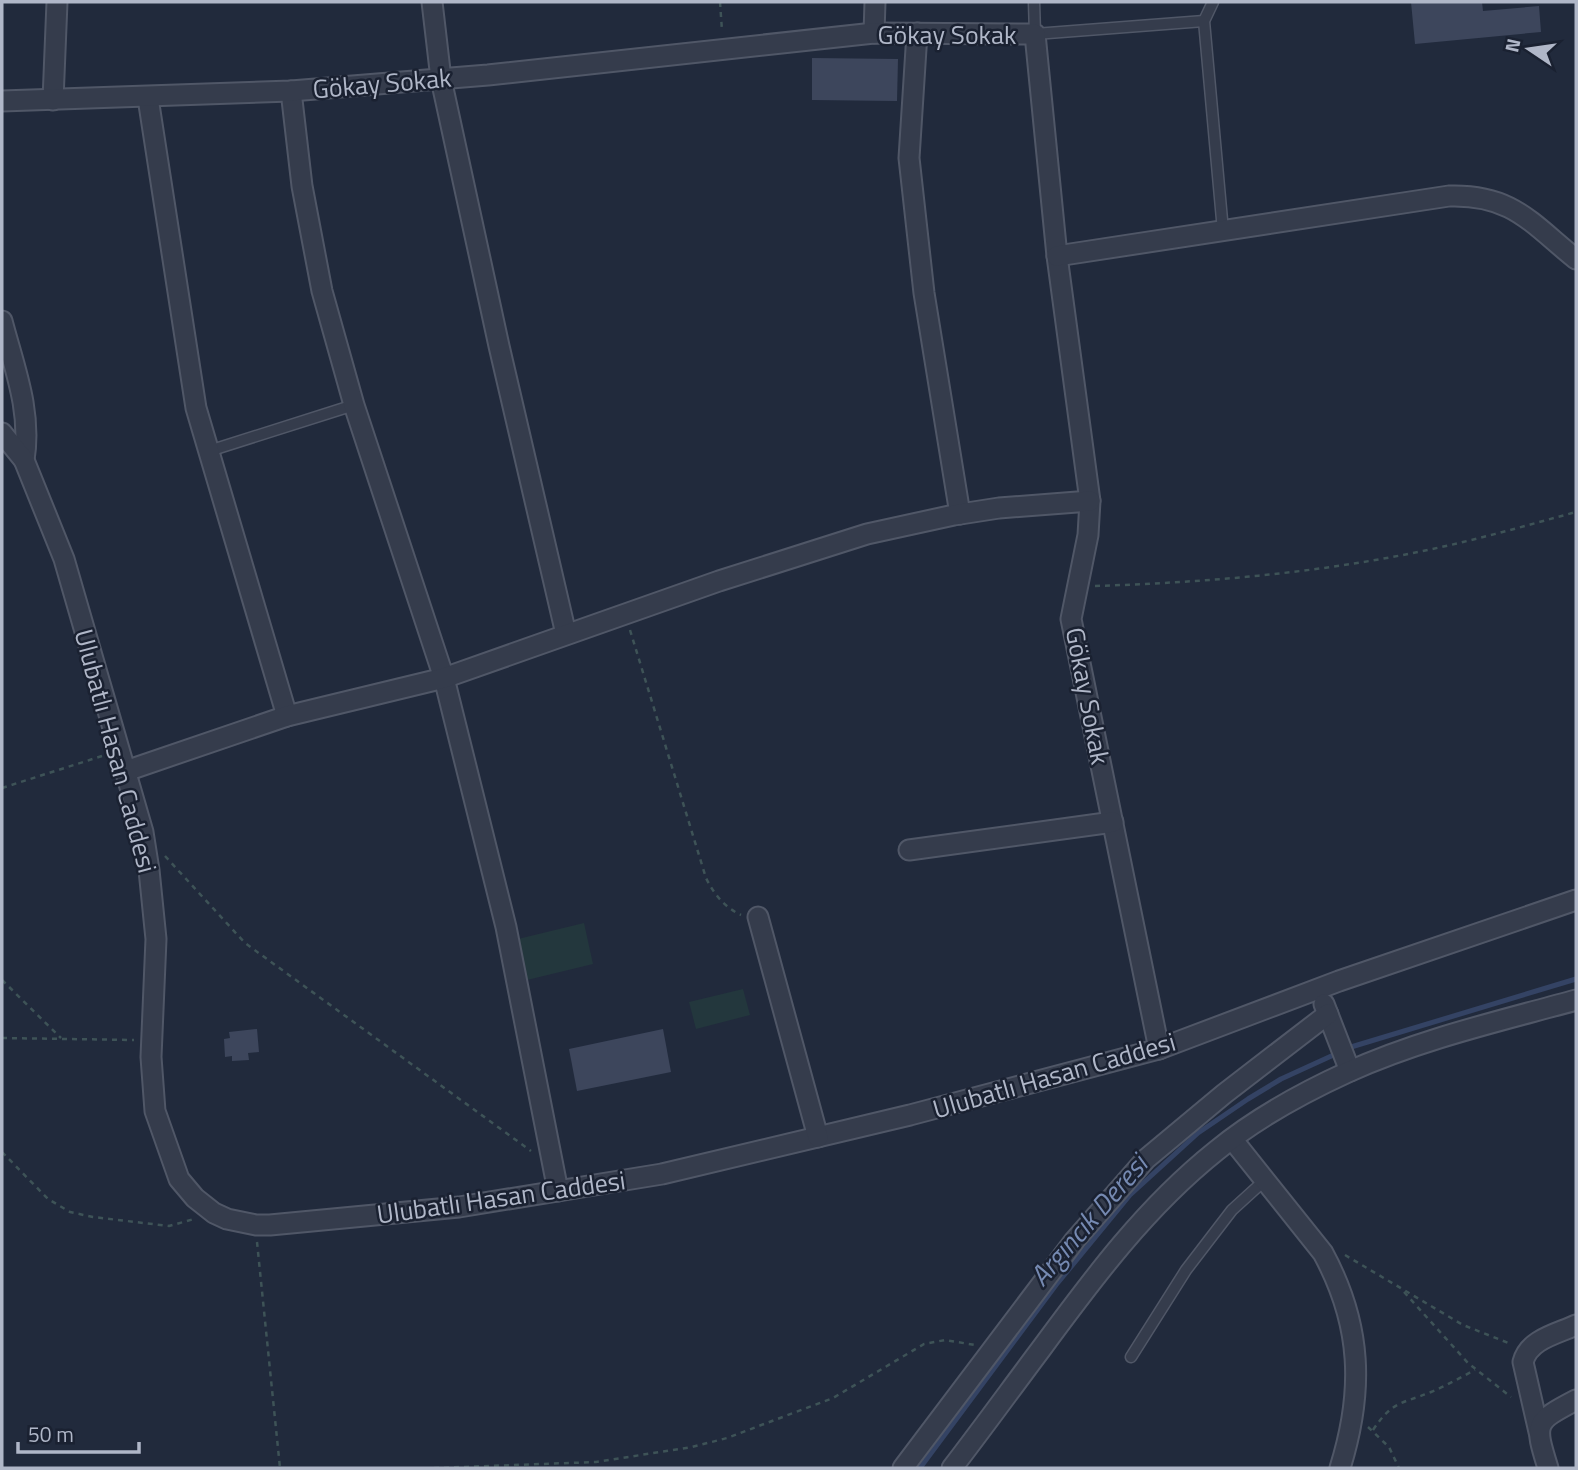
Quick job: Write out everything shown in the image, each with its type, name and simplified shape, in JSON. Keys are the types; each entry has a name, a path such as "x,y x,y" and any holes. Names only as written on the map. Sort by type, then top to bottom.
{"street":[{"path":"53,100 57,2"},
{"path":"432,2 441,79 566,634"},
{"path":"874,33 875,2"},
{"name":"Gökay Sokak","path":"2,101 291,91 441,79 874,33 1035,34 1057,256 1090,501 1087,535 1072,619 1159,1049"},
{"path":"917,33 909,158 924,293 960,514"},
{"path":"291,91 310,233 325,303 354,405 444,678 506,927 558,1191"},
{"path":"148,97 196,408 287,716"},
{"path":"1057,256 1449,196 1464,196 1493,200 1521,213 1576,259"},
{"path":"2,321 25,406 27,442 24,460"},
{"name":"Ulubatlı Hasan Caddesi","path":"2,433 24,460 64,559 143,832 156,939 152,1040 155,1111 180,1179 187,1189 214,1213 241,1223 256,1225 459,1207 662,1174 818,1137 1159,1049 1319,989 1576,900"},
{"path":"127,771 287,716 444,678 625,613 867,534 960,514 1090,501"},
{"path":"909,850 1113,822"},
{"path":"758,917 818,1137"},
{"path":"1319,989 1350,1071"},
{"path":"951,1468 1112,1254 1162,1199 1232,1139 1295,1098 1350,1071 1430,1041 1576,1000"},
{"path":"903,1468 1074,1240 1146,1159 1224,1094 1328,1014"},
{"path":"1232,1139 1323,1253 1349,1314 1356,1360 1356,1400 1340,1468"},
{"path":"1548,1468 1523,1362 1528,1350 1535,1343 1576,1325"},
{"path":"1539,1432 1548,1415 1576,1400"}],"lane":[{"path":"1034,2 1035,34 1204,21"},
{"path":"1213,2 1204,21 1223,231"},
{"path":"209,451 354,405"},
{"path":"1131,1357 1186,1270 1231,1210 1265,1180"}],"path":[{"path":"720,2 723,48"},
{"path":"1077,586 1213,579 1341,564 1462,542 1576,512"},
{"path":"625,613 706,878 718,898 730,909 742,915 758,917"},
{"path":"2,788 120,750"},
{"path":"143,832 245,943 554,1168"},
{"path":"2,980 61,1038"},
{"path":"2,1038 152,1040"},
{"path":"2,1152 48,1199 81,1215 169,1227 214,1213"},
{"path":"256,1225 279,1468"},
{"path":"1344,1255 1463,1325 1528,1350"},
{"path":"1399,1287 1475,1370 1497,1388 1533,1408"},
{"path":"434,1468 596,1462 692,1447 727,1438 833,1398 924,1344 957,1340 989,1352"},
{"path":"1399,1468 1390,1447 1373,1430 1396,1405 1429,1393 1475,1370"}],"shaded area":[{"path":"584,923 593,964 527,980 518,939"},
{"path":"743,989 750,1015 696,1029 689,1002"}],"building":[{"path":"1411,2 1482,2 1483,11 1539,6 1541,32 1415,44"},
{"path":"812,58 898,59 897,101 812,100"},
{"path":"257,1029 259,1052 248,1053 249,1060 232,1061 232,1056 225,1057 224,1039 230,1038 229,1032"},
{"path":"663,1029 671,1072 577,1091 569,1049"}],"waterway":[{"name":"Argıncık Deresi","path":"920,1468 1056,1285 1130,1195 1198,1133 1281,1079 1351,1047 1576,979"}]}
